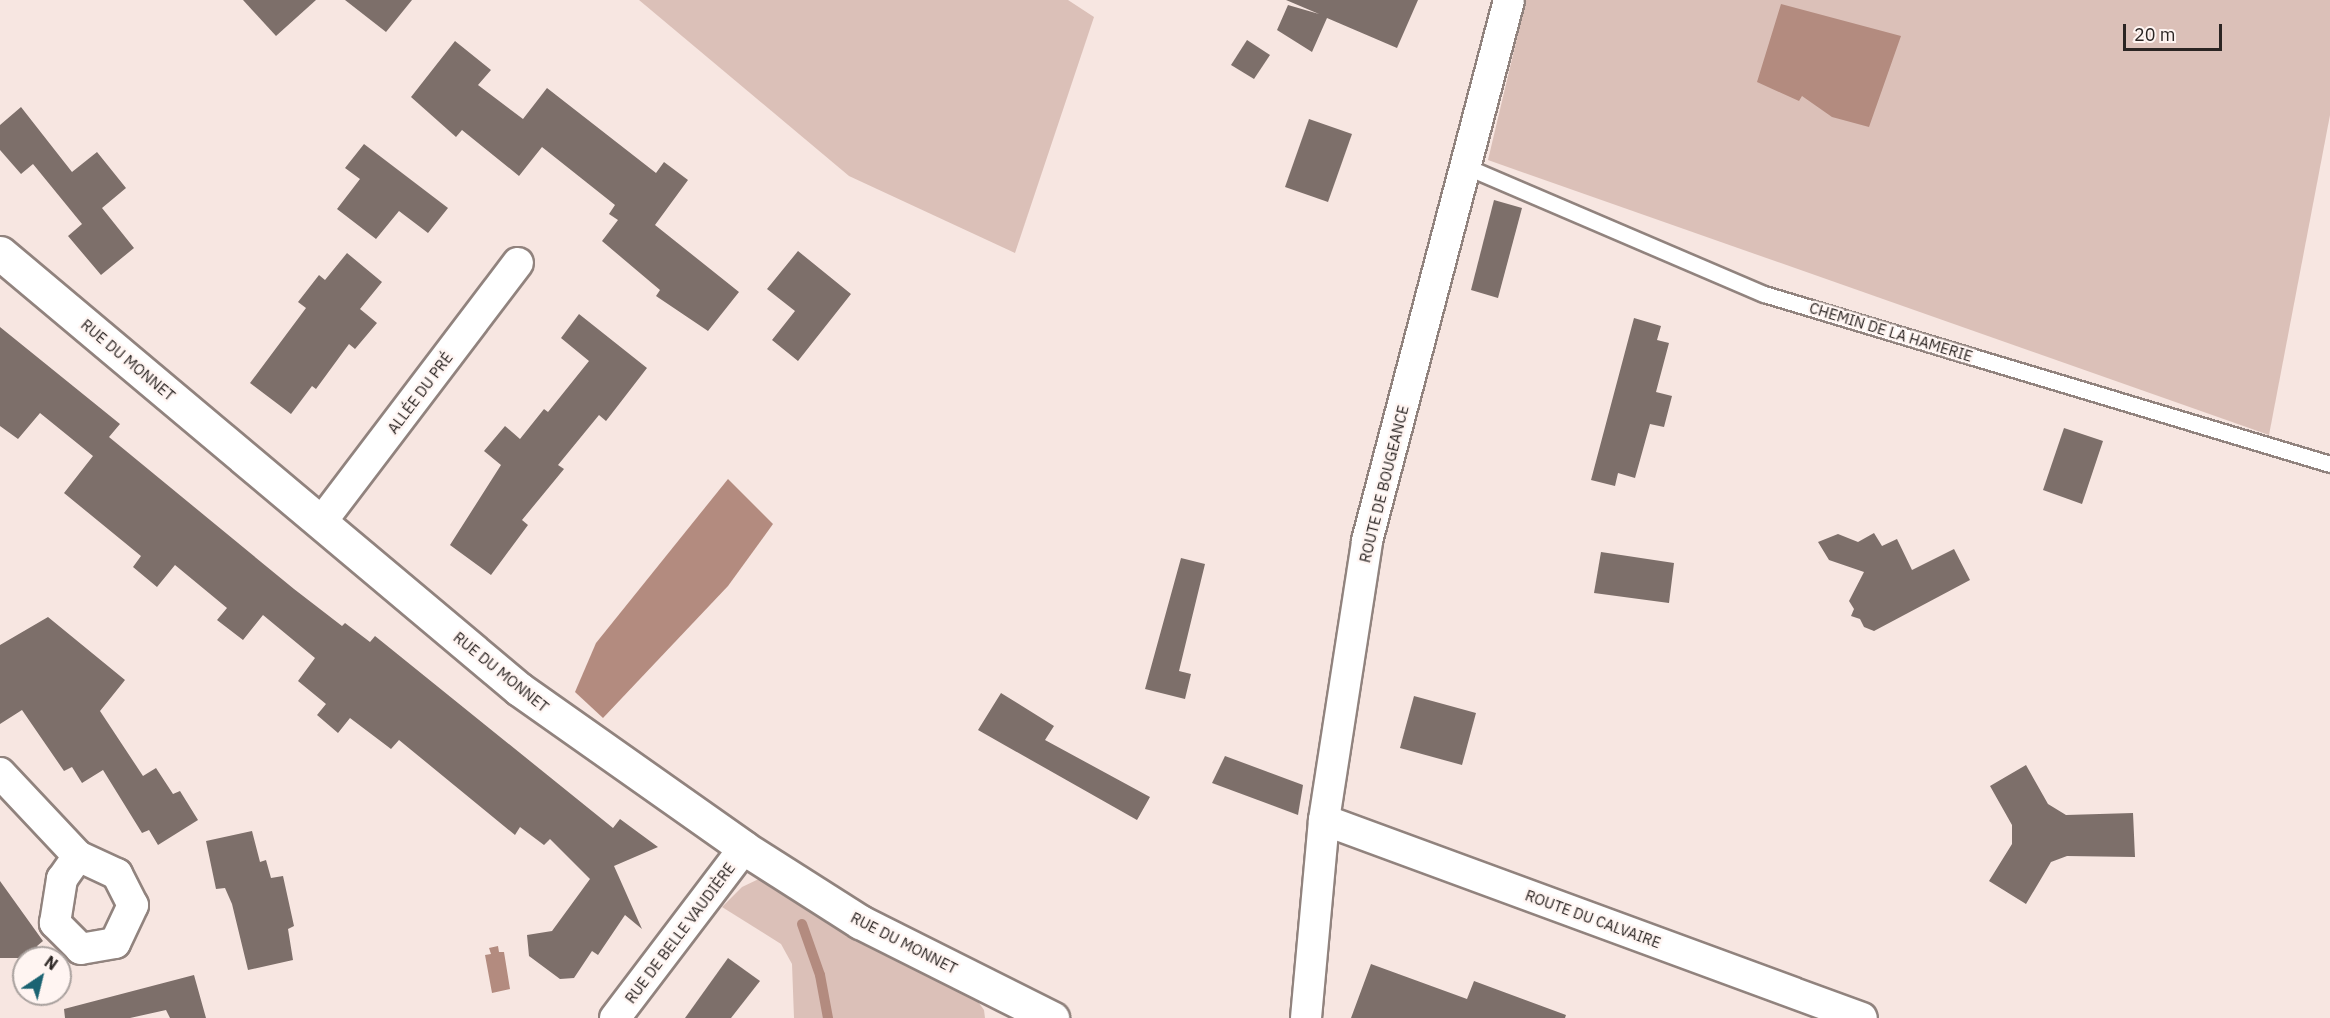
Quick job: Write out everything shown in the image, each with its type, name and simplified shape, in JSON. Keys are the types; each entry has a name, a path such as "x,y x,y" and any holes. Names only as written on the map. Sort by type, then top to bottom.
{"street":[{"name":"ROUTE DE BOUGEANCE","path":"1307,1016 1324,820 1367,541 1509,0"},
{"name":"RUE DU MONNET","path":"0,254 322,521 519,689 744,848 860,922 1036,1014"},
{"name":"ALLÉE DU PRÉ","path":"322,521 518,263"},
{"path":"0,772 78,856"},
{"name":"ROUTE DU CALVAIRE","path":"1324,820 1862,1018"},
{"name":"RUE DE BELLE VAUDIÈRE","path":"615,1018 744,848"}],"lane":[{"name":"CHEMIN DE LA HAMERIE","path":"1465,166 1764,294 2330,464"}],"shaded area":[{"path":"639,0 1068,0 1094,17 1015,253 849,176"},
{"path":"1526,0 2330,0 2330,115 2269,435 1488,160"},
{"path":"1781,4 1901,36 1869,127 1832,117 1802,96 1799,101 1757,82"},
{"path":"728,479 773,524 728,586 603,718 575,692 596,643"},
{"path":"765,876 966,985 984,1010 985,1018 794,1018 792,964 781,944 722,907 742,887"},
{"path":"498,946 499,952 504,952 510,989 492,993 485,955 491,954 489,948"}],"building":[{"path":"243,0 316,0 276,36"},
{"path":"345,0 412,0 386,32"},
{"path":"1286,0 1418,0 1397,48 1327,18 1312,52 1277,30 1288,5 1319,14"},
{"path":"1247,40 1270,55 1254,79 1231,65"},
{"path":"455,41 491,70 478,85 523,119 547,88 656,173 664,162 688,180 655,225 739,292 708,331 656,296 660,290 602,241 618,220 609,214 615,205 542,147 519,176 462,130 456,137 411,97"},
{"path":"21,107 72,172 97,152 126,188 102,208 134,248 101,275 68,236 82,224 33,164 21,174 0,150 0,125"},
{"path":"1309,119 1352,134 1328,202 1285,187"},
{"path":"364,144 448,208 428,233 399,211 376,239 337,209 360,179 345,168"},
{"path":"1494,200 1522,208 1498,298 1471,290"},
{"path":"798,251 851,294 798,361 772,340 795,311 767,289"},
{"path":"347,253 382,282 360,309 377,323 355,349 349,344 316,389 312,386 291,414 250,383 306,308 298,302 319,275 325,280"},
{"path":"579,314 647,368 606,421 599,415 558,465 564,469 522,520 528,525 491,575 450,545 501,465 484,451 505,426 520,439 544,409 548,412 589,361 561,338"},
{"path":"1634,318 1661,326 1657,340 1669,343 1656,392 1672,396 1664,427 1650,424 1635,478 1618,473 1615,486 1591,480"},
{"path":"0,327 120,424 109,437 294,589 342,626 345,623 370,642 375,636 613,828 620,819 658,847 614,866 642,929 625,915 598,955 592,951 574,978 560,979 529,956 527,935 552,931 590,879 550,839 544,845 520,827 515,835 399,740 391,749 350,718 338,733 317,715 326,704 298,681 315,658 263,615 243,640 217,620 227,608 175,565 157,587 133,567 141,556 64,493 93,456 40,413 18,439 0,426"},
{"path":"2064,428 2103,441 2082,504 2043,490"},
{"path":"1874,533 1882,546 1897,539 1912,570 1954,549 1970,580 1874,631 1864,627 1860,619 1851,616 1854,609 1849,601 1864,572 1829,560 1818,542 1838,534 1858,542"},
{"path":"1601,552 1674,563 1669,603 1594,593"},
{"path":"1181,558 1205,564 1179,671 1191,674 1185,699 1145,689"},
{"path":"48,617 125,680 100,711 143,776 156,768 173,794 180,791 198,820 158,845 149,830 142,833 103,770 82,783 72,767 64,771 22,710 0,724 0,645"},
{"path":"1001,693 1054,726 1045,740 1150,797 1137,820 978,730"},
{"path":"1414,696 1476,713 1462,765 1400,748"},
{"path":"1225,756 1303,785 1298,815 1212,783"},
{"path":"2026,765 2048,804 2066,815 2133,813 2135,857 2067,856 2051,862 2026,904 1989,881 2012,844 2012,825 1990,786"},
{"path":"252,831 260,862 266,860 271,878 283,876 294,926 288,929 293,960 248,970 232,904 225,888 216,889 206,841"},
{"path":"0,881 43,941 37,946 12,946 12,958 0,958"},
{"path":"728,958 760,981 731,1018 685,1018"},
{"path":"1371,964 1467,999 1474,981 1566,1015 1565,1018 1351,1018"},
{"path":"194,975 206,1018 170,1018 166,1010 130,1018 65,1018 64,1009"}],"waterway":[{"path":"802,924 820,975 828,1018"}]}
